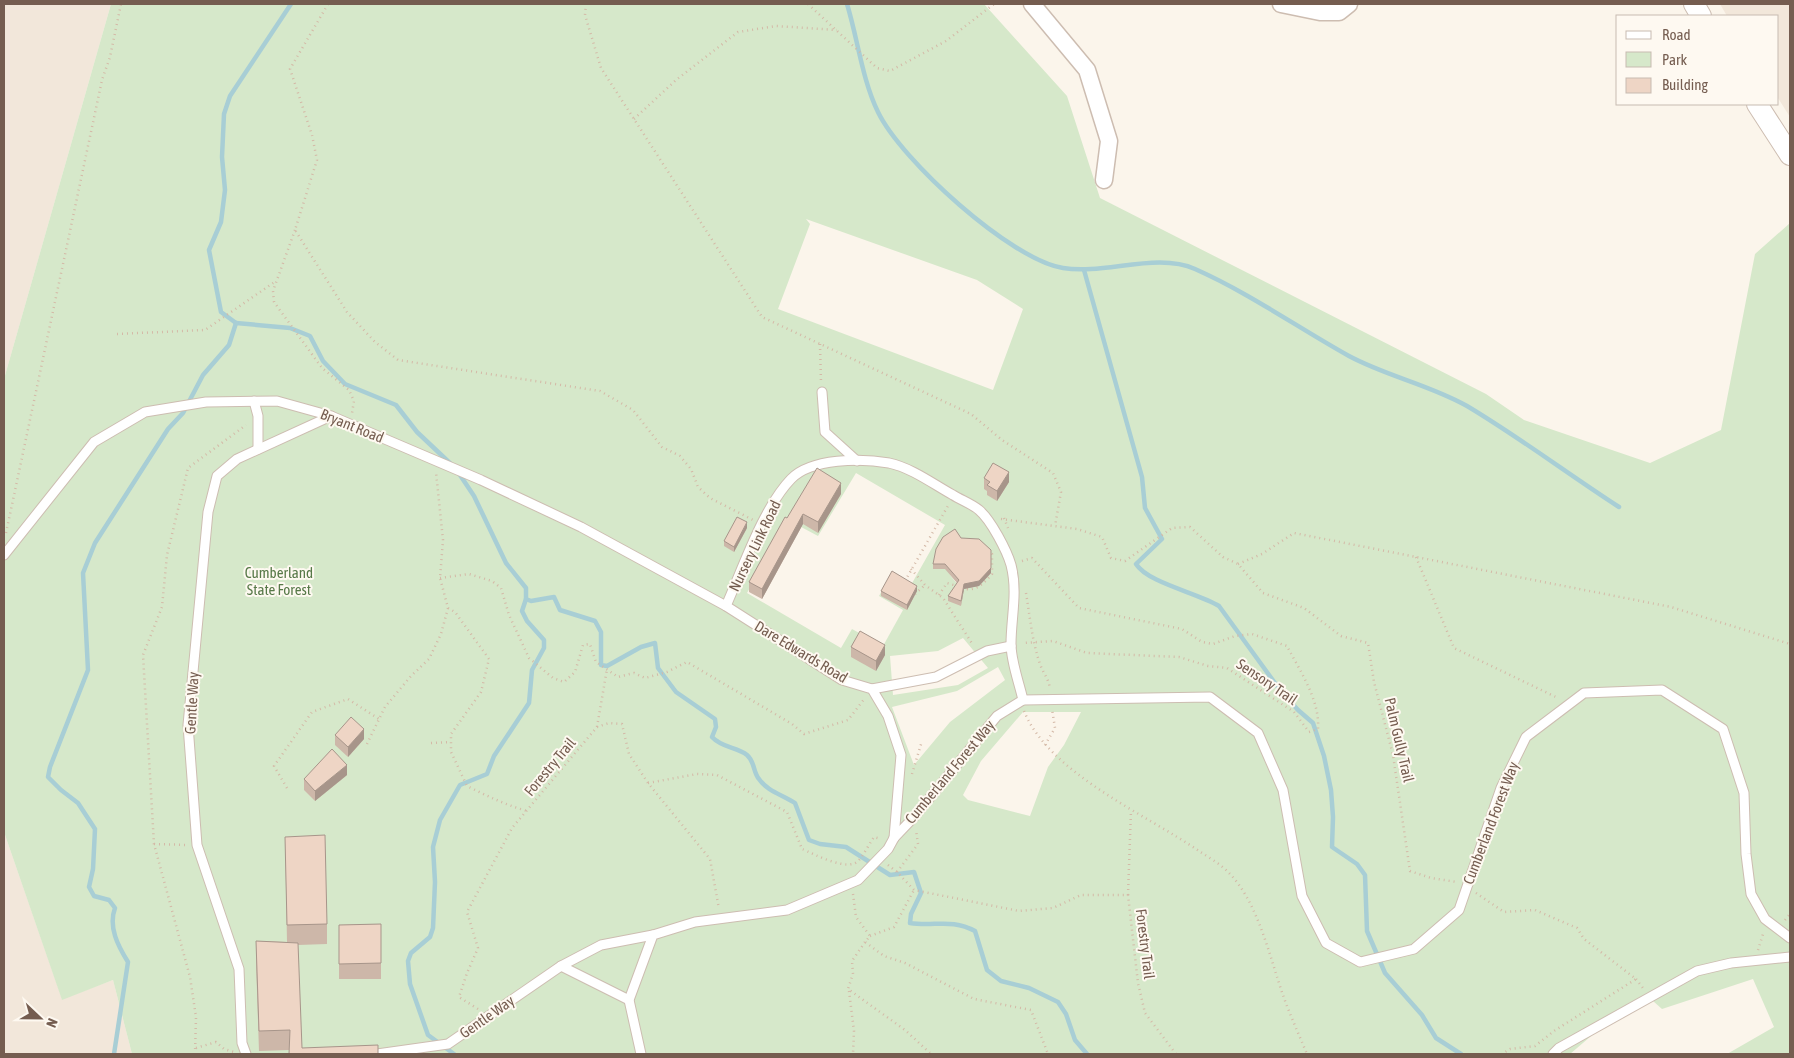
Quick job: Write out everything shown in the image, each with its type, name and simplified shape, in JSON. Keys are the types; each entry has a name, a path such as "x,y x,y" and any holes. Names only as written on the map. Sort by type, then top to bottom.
{"street":[{"path":"1032,4 1086,70 1109,141 1104,180"},
{"path":"1281,4 1320,12 1339,12 1349,4"},
{"path":"1694,4 1700,15"},
{"path":"1758,105 1790,155"}],"lane":[{"path":"822,392 825,432 857,461"},
{"name":"Bryant Road","path":"4,555 94,442 145,412 206,402 277,401 331,416 481,480 581,527 726,606"},
{"path":"254,402 258,416 258,449"},
{"name":"Gentle Way","path":"246,1054 242,1043 239,969 197,845 188,725 208,512 217,476 237,458 331,416"},
{"name":"Nursery Link Road","path":"726,606 762,524 772,505 791,479 806,468 823,463 857,461 889,463 912,472 979,510 989,522 1011,565 1014,588 1011,646 1023,700"},
{"name":"Dare Edwards Road","path":"726,606 842,680 872,689"},
{"path":"894,838 901,755 888,716 872,689 936,678 980,655 1011,646"},
{"name":"Cumberland Forest Way","path":"654,935 695,922 786,910 854,881 888,849 894,838 914,817 963,755 997,716 1023,700 1210,697 1258,733 1282,790 1302,896 1326,943 1360,962 1414,949 1459,910 1502,788 1526,737 1584,693 1662,690 1723,729 1744,793 1746,854 1751,894 1765,919 1790,938"},
{"path":"641,1054 629,1000 654,935"},
{"name":"Gentle Way","path":"377,1054 448,1044 491,1017 561,966 601,945 654,935"},
{"path":"1553,1054 1559,1048 1697,971 1731,963 1790,958"},
{"path":"561,966 629,1000"}],"path":[{"path":"6,535 102,80 110,58 121,4"},
{"path":"328,4 290,69 312,135 317,160 273,291 274,302 322,368 349,390 354,401 351,424"},
{"path":"586,4 585,16 601,68 762,316 971,414 1002,440 1052,473 1061,492 1055,526"},
{"path":"808,4 877,68 890,71 946,41 994,4"},
{"path":"634,119 676,80 738,32 776,26 837,30"},
{"path":"295,230 347,312 375,342 398,360 600,392 633,410 662,446 680,456 691,469 698,487 710,498 762,524"},
{"path":"117,334 205,330 277,280"},
{"path":"820,344 822,392"},
{"path":"195,1054 196,1017 190,977 154,844 143,655 162,606 167,556 188,468 258,416"},
{"path":"367,744 379,719 411,676 429,659 440,634 448,608 440,578 443,540 438,462"},
{"path":"904,583 954,496"},
{"path":"1004,518 1011,536"},
{"name":"Palm Gully Trail","path":"989,522 1004,518 1102,536 1111,558 1125,561 1172,528 1190,527 1223,557 1238,564 1263,593 1304,608 1341,636 1368,643 1374,682 1393,755 1410,871 1431,878 1468,884"},
{"path":"1238,564 1262,554 1294,533 1670,607 1790,644"},
{"path":"939,595 947,583 966,590 980,587 992,574 992,554 987,549"},
{"path":"1018,553 1022,561 1023,570"},
{"path":"1416,557 1454,648 1570,704"},
{"name":"Sensory Trail","path":"1011,646 1033,641 1053,641 1087,653 1179,657 1208,666 1227,668 1294,712 1309,732 1318,728 1319,717 1311,694 1287,646 1252,634 1235,636 1213,644 1202,642 1182,629 1079,608 1032,558 1022,561"},
{"path":"1011,565 1022,561"},
{"path":"912,570 925,585 944,598 980,655"},
{"path":"440,578 470,574 492,582 501,588 509,615 529,658 553,678 564,682 575,672 583,644 590,644 596,662 618,677 634,673 645,678 667,672 687,662 792,724 804,734 848,720 872,689"},
{"path":"915,594 925,585"},
{"path":"1026,588 1033,641 1040,665 1050,682 1055,728 1045,745"},
{"path":"431,744 451,742 451,734 481,692 489,659 455,612 448,608"},
{"path":"607,669 597,727 610,723 622,724 629,754 648,783 710,859 721,920"},
{"path":"287,788 274,766 312,712 348,699 379,719"},
{"path":"1023,700 1025,712 1045,745 1102,791 1164,828 1227,871 1244,895 1269,946 1284,996 1307,1054"},
{"name":"Forestry Trail","path":"451,742 451,752 467,786 488,794 506,805 528,811 597,727"},
{"path":"911,776 922,741"},
{"path":"648,783 697,774 717,775 787,812 802,849 850,866 859,862 874,837 882,840 888,849"},
{"path":"1128,896 1131,809"},
{"path":"491,1017 460,997 467,973 478,948 468,912 512,828 528,811"},
{"path":"897,872 918,844 914,817"},
{"path":"154,844 197,845"},
{"path":"853,1054 854,1031 848,989 853,974 852,961 870,936 894,927 914,890 892,868"},
{"path":"854,881 856,917 870,936"},
{"path":"1468,884 1478,894 1504,912 1535,910 1577,928 1584,939 1636,979 1554,1031 1535,1046 1510,1049 1502,1054"},
{"name":"Forestry Trail","path":"914,890 1019,911 1053,908 1081,895 1128,896 1138,983 1145,1013 1176,1054"},
{"path":"1750,961 1758,950 1764,931 1765,919"},
{"path":"865,942 884,956 905,963 974,999 1031,1010 1048,1054"},
{"path":"848,989 905,1030 931,1054"},
{"path":"196,1048 216,1042 224,1049 240,1054"}],"shaded area":[{"path":"4,4 111,4 4,379"},
{"path":"1720,4 1790,4 1790,117 1779,100 1779,15 1726,15"},
{"path":"4,832 62,999 113,980 132,1054 4,1054"}],"green space":[{"name":"Cumberland State Forest","path":"111,4 984,4 1067,96 1100,198 1486,394 1524,420 1650,463 1721,430 1755,254 1790,223 1790,1054 1727,1054 1774,1027 1753,979 1662,1009 1653,1001 1597,1031 1570,1054 132,1054 113,980 62,1000 4,832 4,379","holes":["806,219 977,280 1023,309 993,390 778,309 810,224","856,473 945,525 911,585 891,575 879,596 903,610 883,646 852,629 841,648 747,593 788,520 818,536","991,556 991,573 978,584 967,588 957,583 947,569 933,568","963,638 988,668 958,685 893,695 890,656 938,651","998,667 1005,680 950,722 914,765 892,707 957,691","1023,712 1081,712 1064,745 1048,767 1030,816 968,800 963,795 981,761"]}],"building":[{"path":"993,463 1009,472 997,491 987,485 990,482 984,478"},
{"path":"817,468 841,483 818,522 803,514 762,589 749,582 785,517 787,518"},
{"path":"737,517 747,522 734,547 724,541"},
{"path":"955,529 961,538 979,539 991,550 991,568 979,581 964,584 961,601 948,596 959,580 945,564 933,564 936,549 943,537"},
{"path":"892,571 917,586 907,605 881,591"},
{"path":"860,631 885,645 876,661 851,647"},
{"path":"351,717 364,729 348,747 335,735"},
{"path":"332,749 347,765 315,791 304,779"},
{"path":"325,835 327,924 287,925 285,837"},
{"path":"381,924 381,963 339,964 339,925"},
{"path":"256,941 298,943 302,1048 378,1045 378,1054 289,1054 290,1030 259,1031"}],"waterway":[{"path":"236,323 221,312 209,250 221,222 225,190 222,157 224,114 230,96 291,4"},
{"path":"847,4 868,86 878,112 890,132 909,156 960,205 1015,247 1041,261 1063,268 1096,269 1164,263 1180,264 1195,269 1254,299 1349,356 1438,392 1467,406 1506,430 1619,507"},
{"path":"1084,270 1142,477 1145,508 1162,539 1136,564 1151,577 1219,606 1280,690 1313,723 1324,756 1331,790 1333,817 1332,847 1357,864 1365,875 1367,931 1385,973 1422,1015 1436,1038 1461,1054"},
{"path":"236,323 290,328 310,336 323,361 345,384 396,405 417,432 453,466"},
{"path":"114,1054 128,962 113,929 115,908 109,900 94,896 89,887 93,869 95,829 78,803 48,777 50,767 88,670 83,573 95,543 168,429 183,413 203,375 229,345 236,323"},
{"path":"458,472 474,496 506,563 526,588 526,599 531,601 554,597 560,610 595,621 601,632 601,665 607,666 641,647 655,643 658,668 676,692 715,719 716,727 712,737 716,741 747,755 762,783 795,803 809,840 820,844 846,847 890,875 914,872 921,893 911,914 910,923 950,924 975,931 987,970 1001,981 1029,988 1058,1002 1066,1014 1075,1040 1087,1054"},
{"path":"454,1054 428,1035 410,984 408,961 411,953 430,937 433,928 435,882 433,847 440,820 460,785 487,774 494,756 529,703 532,670 544,648 544,640 527,621 522,611 526,599"}]}
